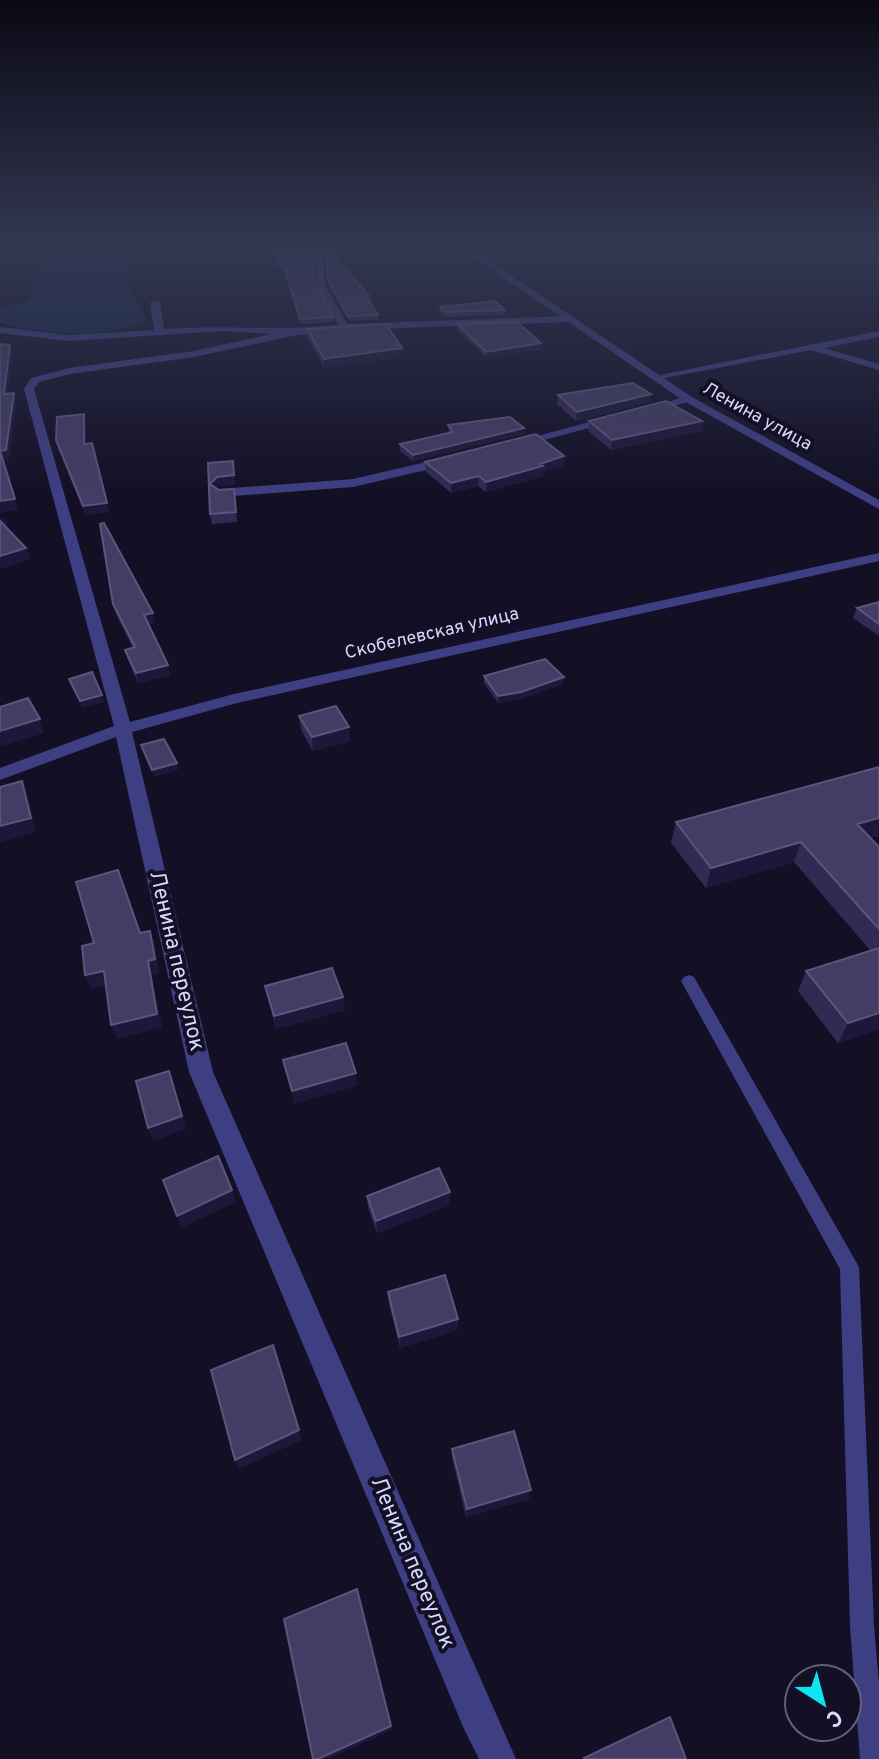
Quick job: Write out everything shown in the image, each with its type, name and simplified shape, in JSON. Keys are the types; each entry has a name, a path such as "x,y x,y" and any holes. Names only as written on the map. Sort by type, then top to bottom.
{"street":[{"path":"0,330 68,338 220,328"},
{"path":"224,328 292,333 335,328"},
{"name":"Ленина улица","path":"582,328 688,399 879,505"},
{"name":"Ленина переулок","path":"292,333 194,354 69,371 35,380 29,389 123,729 201,1072 498,1759"},
{"path":"655,377 879,334"},
{"path":"811,347 879,367"},
{"path":"500,448 688,399"},
{"path":"220,493 353,483 470,456"},
{"name":"Скобелевская улица","path":"0,774 123,729 234,699 879,557"}],"lane":[{"path":"689,981 849,1267 862,1626 873,1759"}],"water":[{"path":"25,328 126,328 94,333"}],"building":[{"path":"389,328 402,348 324,359 307,329"},
{"path":"461,328 524,328 541,343 486,352"},
{"path":"0,344 10,345 4,394 14,393 6,450 0,451"},
{"path":"633,383 651,394 577,412 558,395"},
{"path":"666,401 702,421 612,440 589,421"},
{"path":"84,414 84,444 92,443 107,503 83,506 56,440 57,417"},
{"path":"510,417 524,428 413,455 400,444 453,432 448,425"},
{"path":"536,434 564,456 540,464 543,466 486,482 479,476 451,483 425,462"},
{"path":"0,451 15,499 0,501"},
{"path":"233,461 234,475 217,477 210,484 219,490 234,489 236,512 210,514 208,463"},
{"path":"0,521 26,548 0,556"},
{"path":"104,523 153,613 144,615 168,665 136,673 125,650 135,647 113,604 100,524"},
{"path":"879,602 879,624 857,608"},
{"path":"545,659 564,677 521,692 498,696 484,676"},
{"path":"92,672 102,695 80,701 69,679"},
{"path":"28,698 40,719 0,731 0,707"},
{"path":"336,706 349,727 312,737 299,716"},
{"path":"164,739 177,763 152,770 141,745"},
{"path":"879,767 879,818 857,824 879,847 879,929 801,842 711,868 676,822"},
{"path":"22,781 31,818 0,826 0,787"},
{"path":"118,870 140,933 150,931 155,959 148,961 157,1014 111,1025 104,971 85,975 82,946 94,943 76,882"},
{"path":"879,948 879,1013 848,1023 806,971"},
{"path":"332,968 343,997 274,1016 265,986"},
{"path":"346,1043 356,1073 292,1091 283,1060"},
{"path":"169,1071 182,1116 148,1128 136,1081"},
{"path":"218,1156 232,1190 177,1216 163,1180"},
{"path":"439,1168 450,1192 376,1221 367,1196"},
{"path":"445,1275 458,1319 399,1337 388,1292"},
{"path":"273,1345 299,1430 235,1460 211,1370"},
{"path":"514,1431 531,1490 467,1509 452,1449"},
{"path":"357,1589 391,1726 313,1759 284,1619"},
{"path":"670,1717 686,1759 584,1758"}]}
